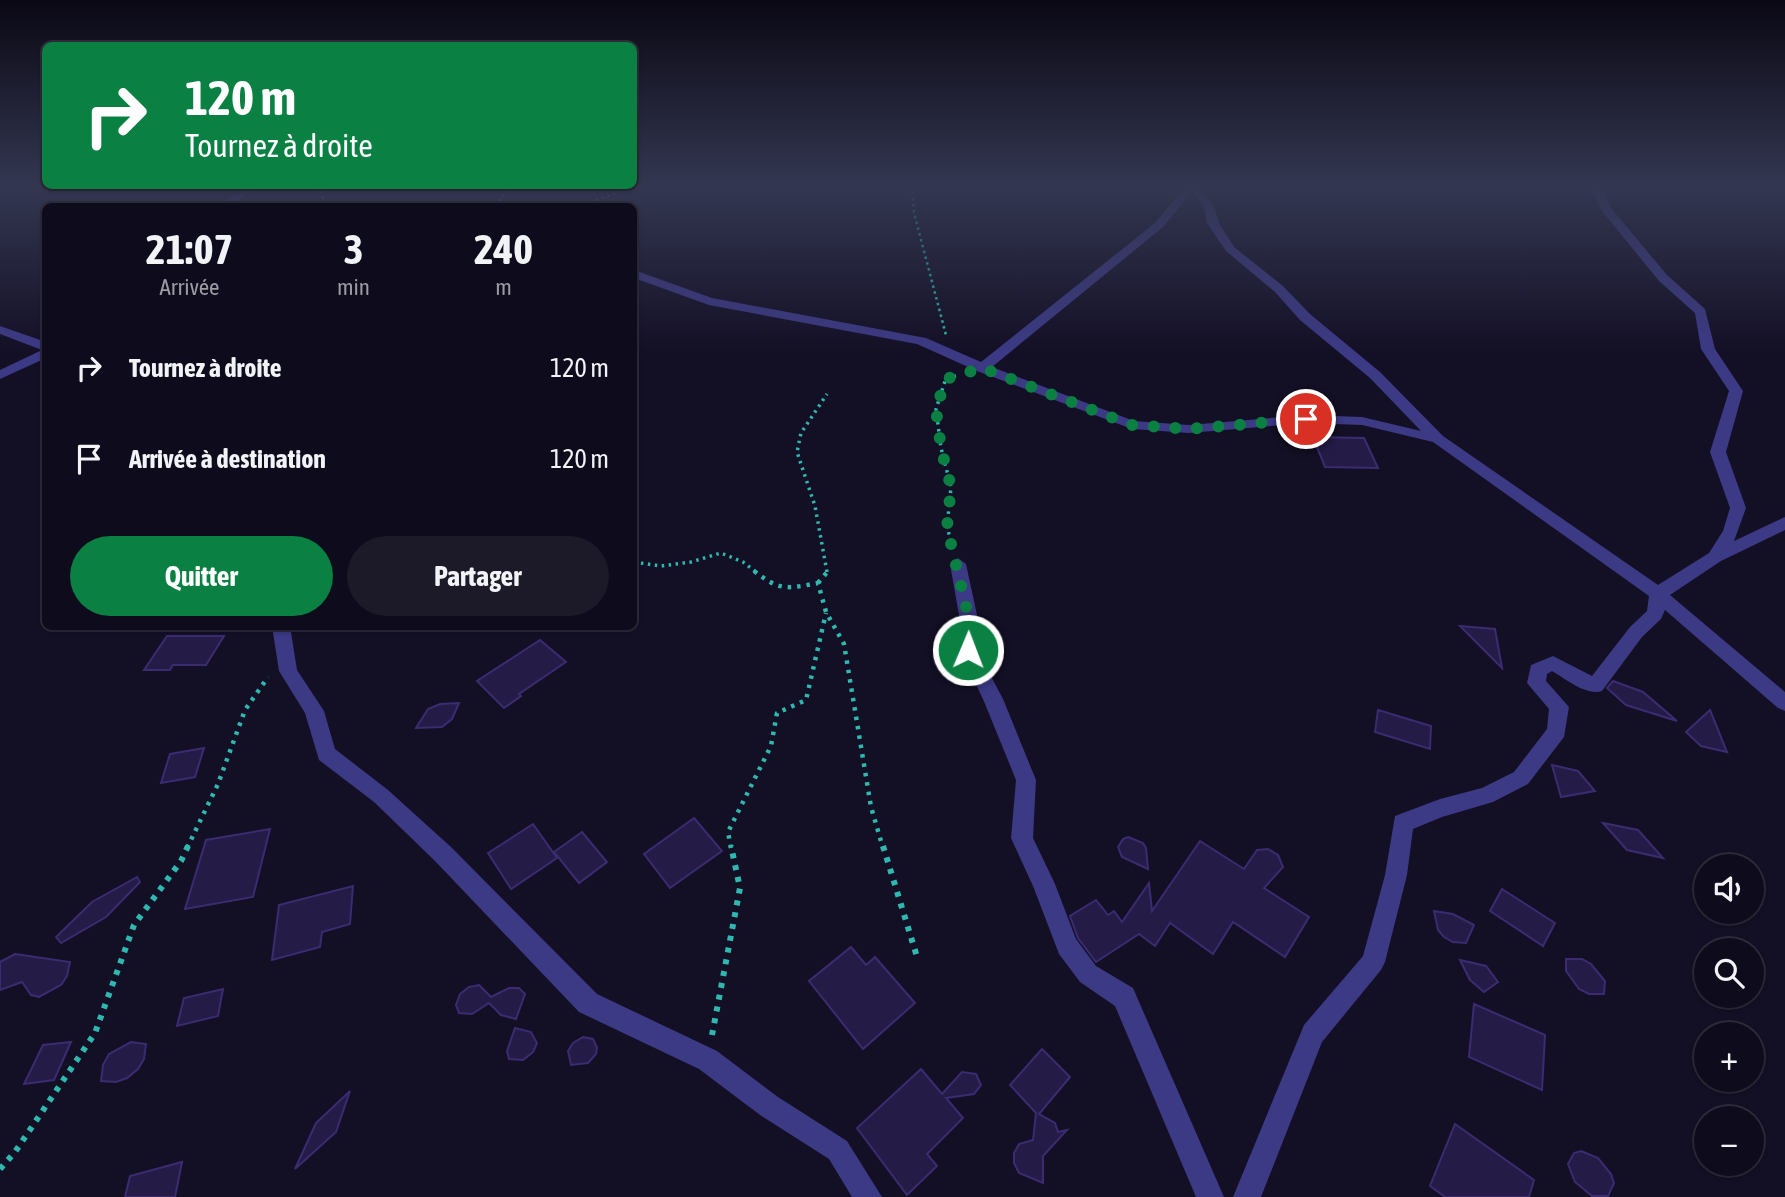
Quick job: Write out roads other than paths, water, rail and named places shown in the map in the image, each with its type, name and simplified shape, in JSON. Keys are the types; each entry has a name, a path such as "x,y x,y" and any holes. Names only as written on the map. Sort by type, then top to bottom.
{"street":[{"path":"982,368 1138,242"},
{"path":"1225,242 1230,249 1279,289 1305,317 1375,375 1438,439 1658,594 1785,703"},
{"path":"1633,242 1663,278 1700,312 1708,349 1736,391 1718,452 1738,508 1731,532 1715,557"},
{"path":"637,275 709,301 921,341 982,368 1132,425 1189,429 1306,419 1362,421 1438,439"},
{"path":"0,330 42,345"},
{"path":"0,375 42,355"},
{"path":"1658,594 1715,557 1785,523"},
{"path":"957,565 968,615 968,650 993,699 1026,780 1022,838 1044,884 1067,946 1088,974 1125,997 1210,1197"},
{"path":"1247,1197 1313,1034 1373,962 1396,875 1403,823 1440,808 1486,796 1521,778 1557,731 1559,707 1536,683 1538,670 1553,663 1595,687 1636,632 1656,614 1658,594"},
{"path":"282,630 288,671 314,712 326,754 381,796 443,854 588,1003 708,1060 769,1107 838,1150 868,1197"}]}
